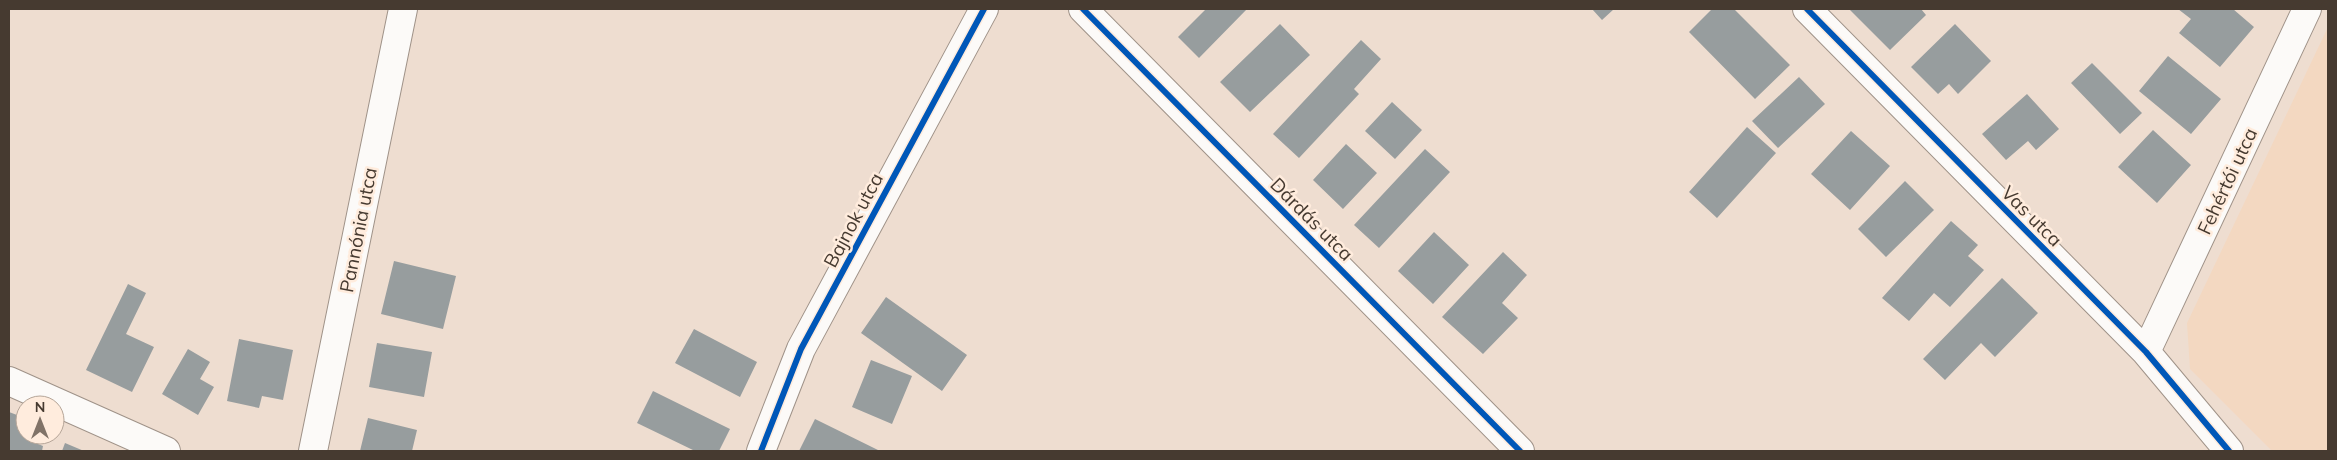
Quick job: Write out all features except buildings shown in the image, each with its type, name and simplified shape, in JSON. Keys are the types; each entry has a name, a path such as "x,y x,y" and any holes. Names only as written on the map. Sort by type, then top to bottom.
{"street":[{"name":"Pannónia utca","path":"313,451 403,9"},
{"name":"Bajnok utca","path":"761,451 801,348 984,9"},
{"name":"Dárdás utca","path":"1083,9 1520,451"},
{"name":"Vas utca","path":"1807,9 2146,352 2229,451"},
{"name":"Fehértói utca","path":"2146,352 2307,9"},
{"path":"9,381 166,451"}],"shaded area":[{"path":"2328,27 2328,451 2272,451 2190,369 2187,323"}],"cycle path":[{"path":"761,451 801,349 984,9"},
{"path":"1083,9 1520,451"},
{"path":"1807,9 2146,352 2229,451"}]}
